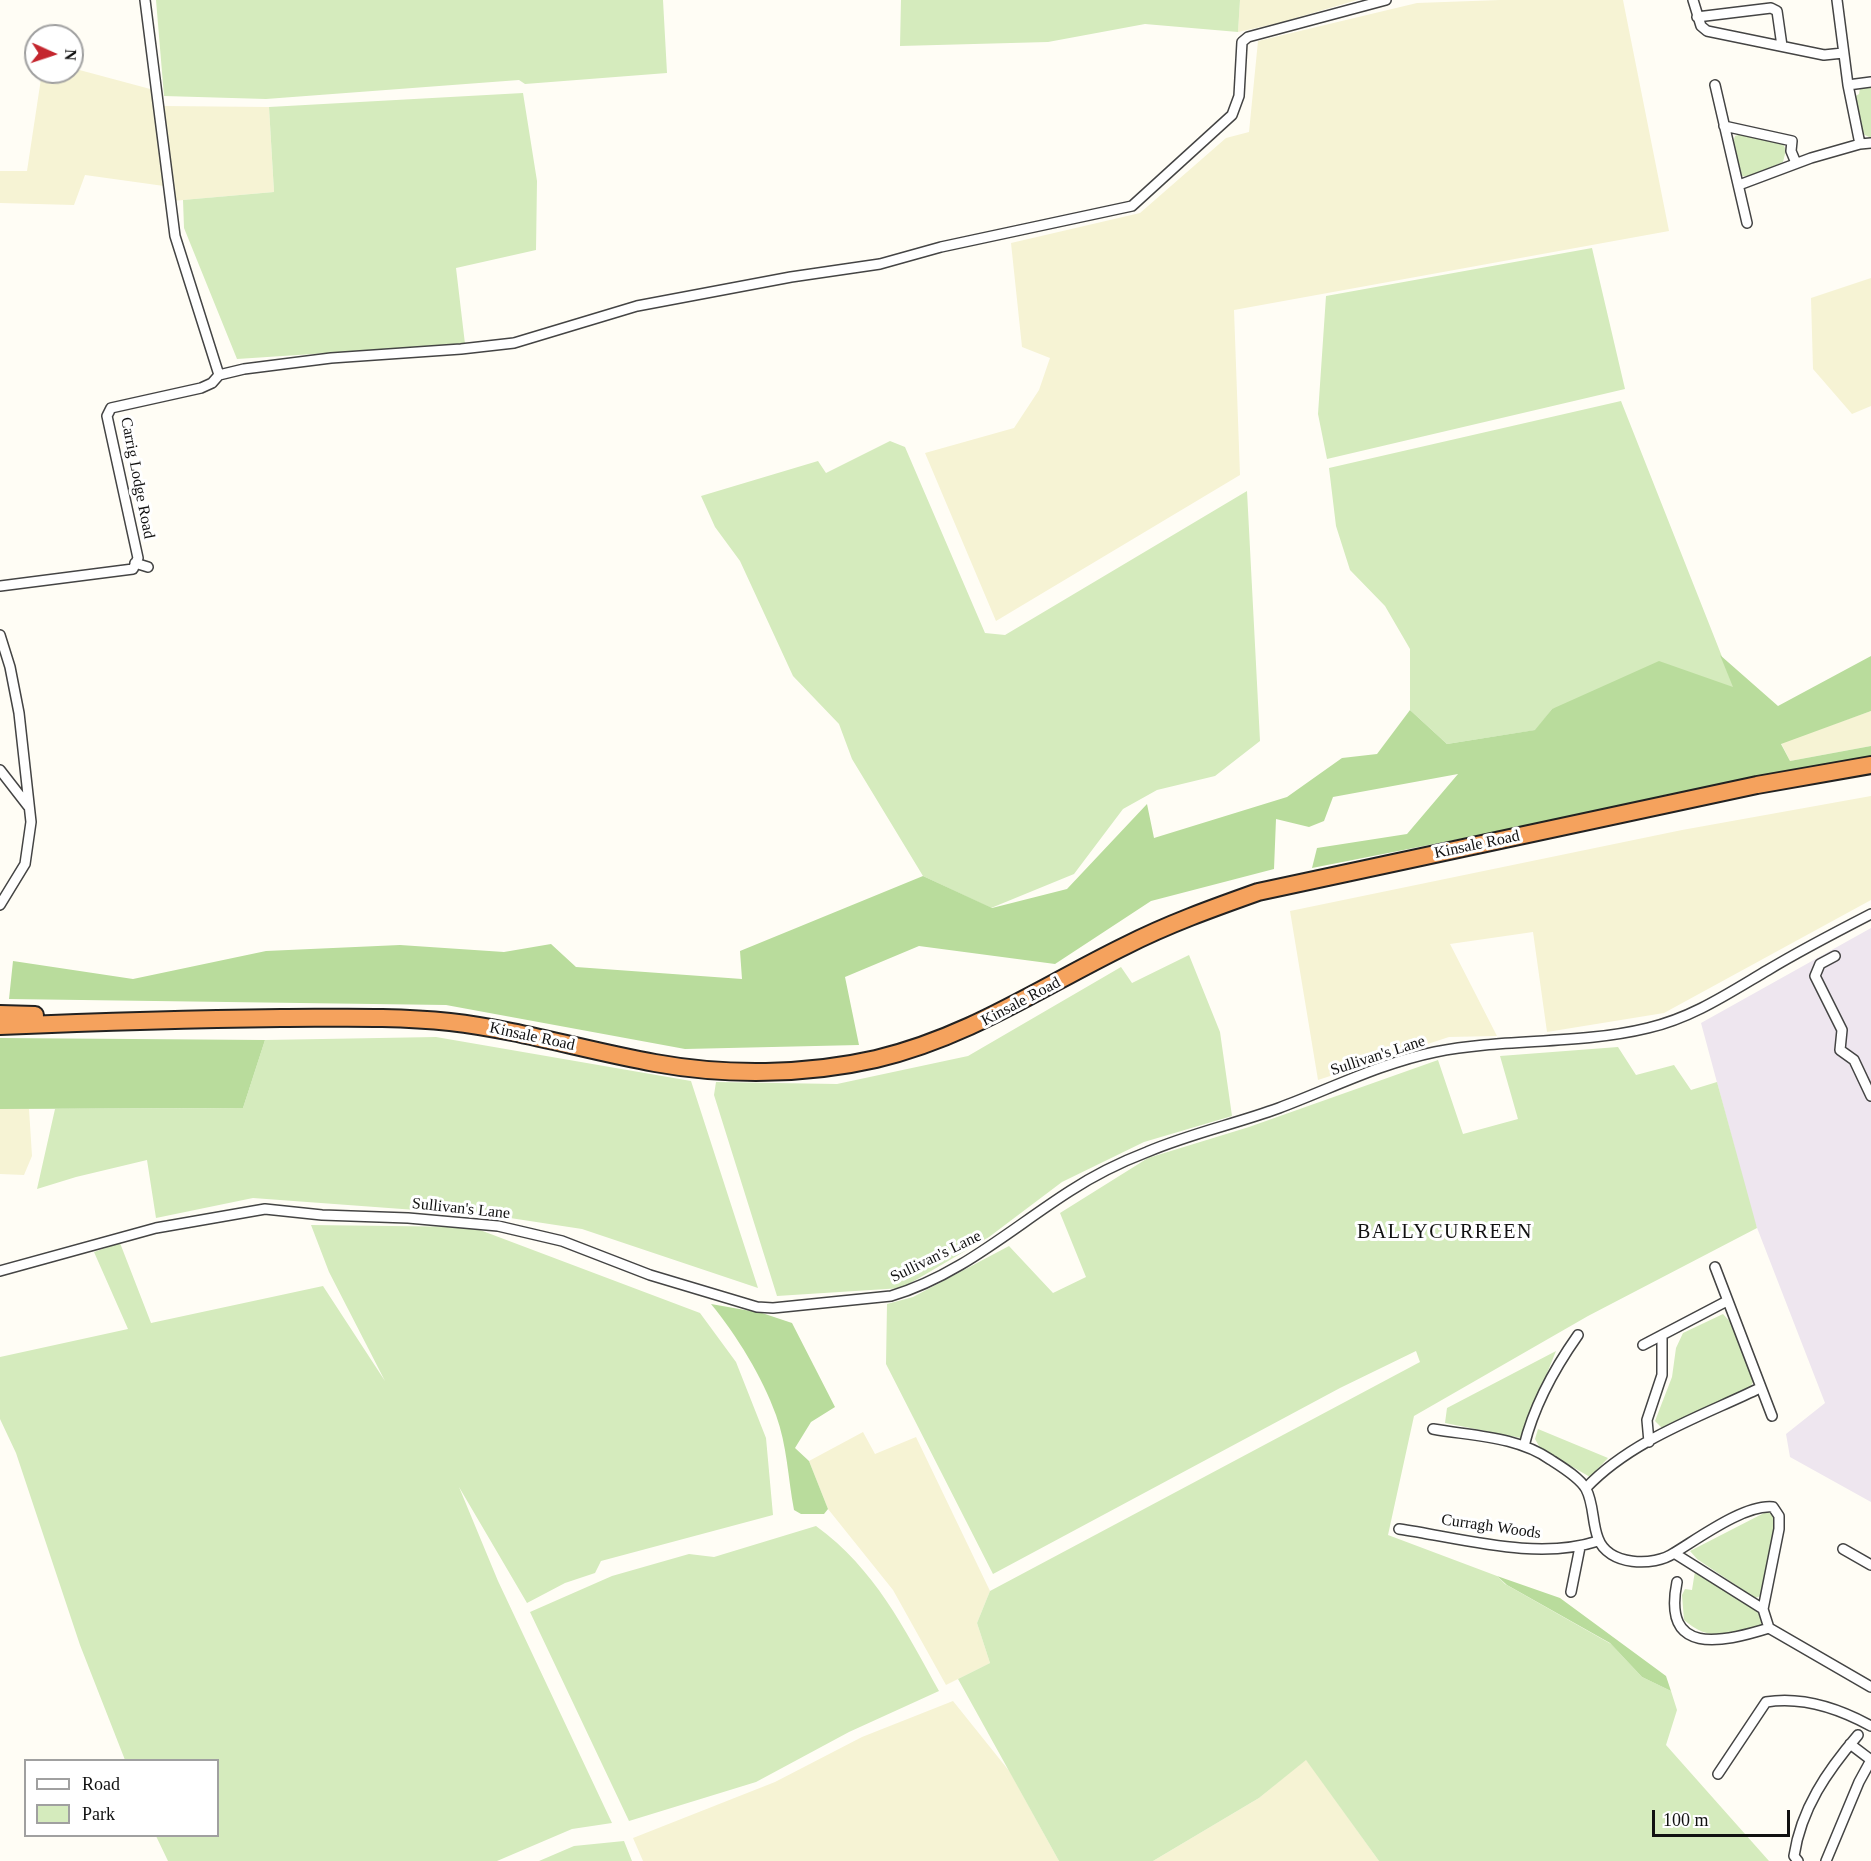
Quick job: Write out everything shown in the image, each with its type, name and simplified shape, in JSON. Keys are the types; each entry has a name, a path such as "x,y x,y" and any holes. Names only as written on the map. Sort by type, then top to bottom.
{"highway":[{"name":"Kinsale Road","path":"0,1014 150,1019 405,1018 501,1030 657,1063 704,1070 764,1071 853,1062 875,1059 965,1030 1124,946 1188,917 1258,892 1757,785 1871,765"},
{"name":"Kinsale Road","path":"0,1026 150,1019"}],"street":[{"path":"145,0 175,236 219,375 319,359 461,350 514,343 637,306 791,277 880,264 940,247 1132,206 1232,115 1239,96 1242,42 1257,33 1273,32 1386,0"},
{"path":"1693,0 1701,26 1707,31 1824,55 1843,53"},
{"path":"1837,0 1848,85 1860,144"},
{"path":"1697,17 1771,8 1778,11 1782,46"},
{"path":"1848,85 1871,81"},
{"path":"1715,85 1747,223"},
{"path":"1724,126 1792,141 1791,149 1796,163"},
{"path":"1739,185 1796,163 1860,144 1871,143"},
{"name":"Carrig Lodge Road","path":"0,586 133,569 138,558 107,416 111,408 201,388 212,383 219,375"},
{"path":"135,563 148,567"},
{"path":"0,635 10,667 19,713 31,836 28,856 21,872 0,905"},
{"path":"0,770 13,784 29,808"},
{"name":"Sullivan's Lane","path":"0,1271 156,1228 236,1212 265,1209 322,1215 408,1218 498,1226 562,1242 673,1283 758,1307 773,1308 891,1296 906,1291 983,1253 1072,1189 1147,1152 1280,1107 1355,1077 1432,1053 1475,1046 1574,1040 1648,1028 1688,1015 1871,914"},
{"path":"1835,956 1820,964 1815,976 1842,1030 1840,1050 1854,1060 1871,1096"},
{"path":"1715,1267 1772,1416"},
{"path":"1643,1345 1727,1301"},
{"path":"1524,1446 1530,1424 1558,1363 1578,1335"},
{"path":"1649,1442 1647,1420 1662,1375 1662,1335"},
{"path":"1586,1488 1600,1473 1649,1442 1760,1388"},
{"path":"1433,1429 1524,1446 1551,1460 1586,1488 1598,1541 1608,1551 1630,1562 1666,1558 1743,1514 1764,1506 1773,1507 1779,1516 1779,1529 1763,1609 1769,1628 1871,1687"},
{"name":"Curragh Woods","path":"1399,1529 1546,1550 1580,1546 1598,1541"},
{"path":"1571,1592 1580,1546"},
{"path":"1843,1549 1871,1565"},
{"path":"1674,1553 1763,1609"},
{"path":"1677,1582 1673,1603 1674,1617 1687,1634 1705,1641 1749,1635 1769,1628"},
{"path":"1718,1774 1766,1702 1781,1700 1827,1706 1871,1726"},
{"path":"1798,1861 1794,1856 1798,1831 1815,1793 1858,1735"},
{"path":"1826,1861 1858,1782 1871,1760 1850,1744"}],"shaded area":[{"path":"1240,0 1357,0 1279,23 1238,32"},
{"path":"1623,0 1669,231 1234,310 1240,475 996,621 925,453 1014,428 1039,390 1050,358 1022,347 1011,243 1140,213 1226,138 1249,132 1258,41 1417,3"},
{"path":"84,71 154,90 164,186 85,175 74,205 0,203 0,171 27,171 40,84 84,84"},
{"path":"164,106 269,107 274,192 172,201"},
{"path":"1871,278 1871,406 1852,414 1813,369 1811,298"},
{"path":"1871,711 1871,746 1790,761 1781,743"},
{"path":"1871,796 1871,900 1664,1013 1547,1032 1533,932 1450,944 1497,1036 1449,1037 1318,1080 1290,911 1682,830"},
{"path":"1871,928 1871,1502 1790,1457 1786,1434 1825,1403 1754,1220 1701,1023"},
{"path":"0,1109 29,1109 32,1156 24,1175 0,1174"},
{"path":"863,1432 875,1454 916,1437 990,1591 977,1623 990,1663 946,1685 893,1590 828,1509 809,1461"},
{"path":"953,1701 1010,1772 1059,1861 643,1861 633,1838 775,1782 862,1737"},
{"path":"1306,1759 1379,1861 1153,1861 1259,1798"}],"green space":[{"path":"156,0 663,0 667,73 525,84 519,80 266,99 164,96"},
{"path":"901,0 1240,0 1238,32 1145,24 1048,42 900,46"},
{"path":"1871,87 1871,138 1863,134 1854,97 1859,94 1860,88"},
{"path":"523,93 537,181 536,250 456,268 465,344 237,359 184,228 183,200 274,192 269,107"},
{"path":"1741,134 1783,144 1786,150 1783,162 1749,177 1742,176 1733,142 1735,136"},
{"path":"1592,248 1625,389 1327,459 1318,414 1326,296"},
{"path":"1621,401 1734,687 1552,709 1536,730 1447,744 1410,710 1410,649 1385,606 1350,570 1336,526 1329,468"},
{"path":"890,441 905,447 985,633 1005,635 1247,491 1260,741 1215,776 1157,790 1123,809 1074,874 991,908 923,876 852,759 839,724 793,676 740,561 715,527 701,496 818,461 826,473"},
{"path":"1720,655 1778,706 1871,656 1871,711 1781,744 1790,761 1871,746 1871,758 1312,868 1317,848 1407,834 1458,774 1333,797 1324,821 1309,827 1276,819 1274,869 1151,901 1055,964 919,946 845,977 859,1045 685,1049 446,1005 9,999 13,961 133,979 266,951 400,945 504,952 551,944 576,967 742,979 740,951 923,876 992,908 1067,889 1147,804 1154,838 1287,797 1342,758 1377,754 1410,710 1447,744 1535,730 1552,709 1659,661 1733,687"},
{"path":"1189,955 1220,1032 1232,1116 1144,1142 1062,1182 989,1237 902,1288 777,1296 714,1095 716,1082 837,1084 968,1056 1121,967 1132,983"},
{"path":"436,1037 691,1081 758,1288 582,1229 497,1216 253,1198 156,1218 147,1160 37,1189 55,1109 243,1108 265,1040"},
{"path":"0,1038 265,1040 243,1108 0,1109"},
{"path":"1618,1047 1636,1075 1674,1065 1691,1090 1717,1082 1757,1228 1588,1316 1414,1416 1388,1535 1497,1576 1505,1584 1611,1644 1642,1677 1671,1691 1677,1710 1666,1745 1769,1861 1379,1861 1306,1760 1259,1798 1153,1861 1059,1861 958,1679 990,1663 977,1623 990,1591 1420,1362 1416,1351 1340,1388 993,1574 886,1364 887,1304 913,1297 1009,1246 1053,1293 1086,1277 1060,1213 1148,1158 1249,1127 1438,1060 1463,1134 1518,1119 1500,1056"},
{"path":"311,1225 472,1227 700,1313 736,1362 766,1438 773,1515 601,1561 595,1573 565,1583 527,1603 459,1487 498,1581 612,1823 572,1829 497,1861 168,1861 156,1837 219,1837 219,1759 125,1759 80,1645 16,1453 0,1419 0,1357 128,1329 94,1252 120,1243 151,1323 323,1286 385,1381 329,1272"},
{"path":"711,1304 762,1313 792,1323 835,1407 811,1422 795,1448 809,1461 828,1509 824,1514 801,1514 794,1510 783,1438 770,1400 748,1357"},
{"path":"1723,1314 1733,1325 1753,1382 1748,1391 1664,1430 1655,1421 1672,1377 1676,1348 1683,1333"},
{"path":"1556,1351 1521,1438 1445,1423 1447,1408"},
{"path":"1538,1429 1608,1458 1590,1477 1540,1448 1535,1439"},
{"path":"1766,1512 1772,1513 1776,1520 1761,1596 1755,1598 1697,1559 1690,1551"},
{"path":"816,1526 837,1543 872,1580 900,1622 939,1691 849,1732 756,1782 629,1821 530,1612 612,1576 689,1554 714,1557"},
{"path":"1695,1571 1762,1614 1761,1625 1729,1633 1712,1634 1703,1632 1684,1620 1682,1595 1685,1589 1692,1590"},
{"path":"1497,1576 1560,1598 1666,1676 1671,1691 1642,1677 1610,1643 1507,1585"},
{"path":"624,1841 632,1861 539,1861 574,1846"}],"district":[{"name":"BALLYCURREEN","path":"1445,1233"}]}
